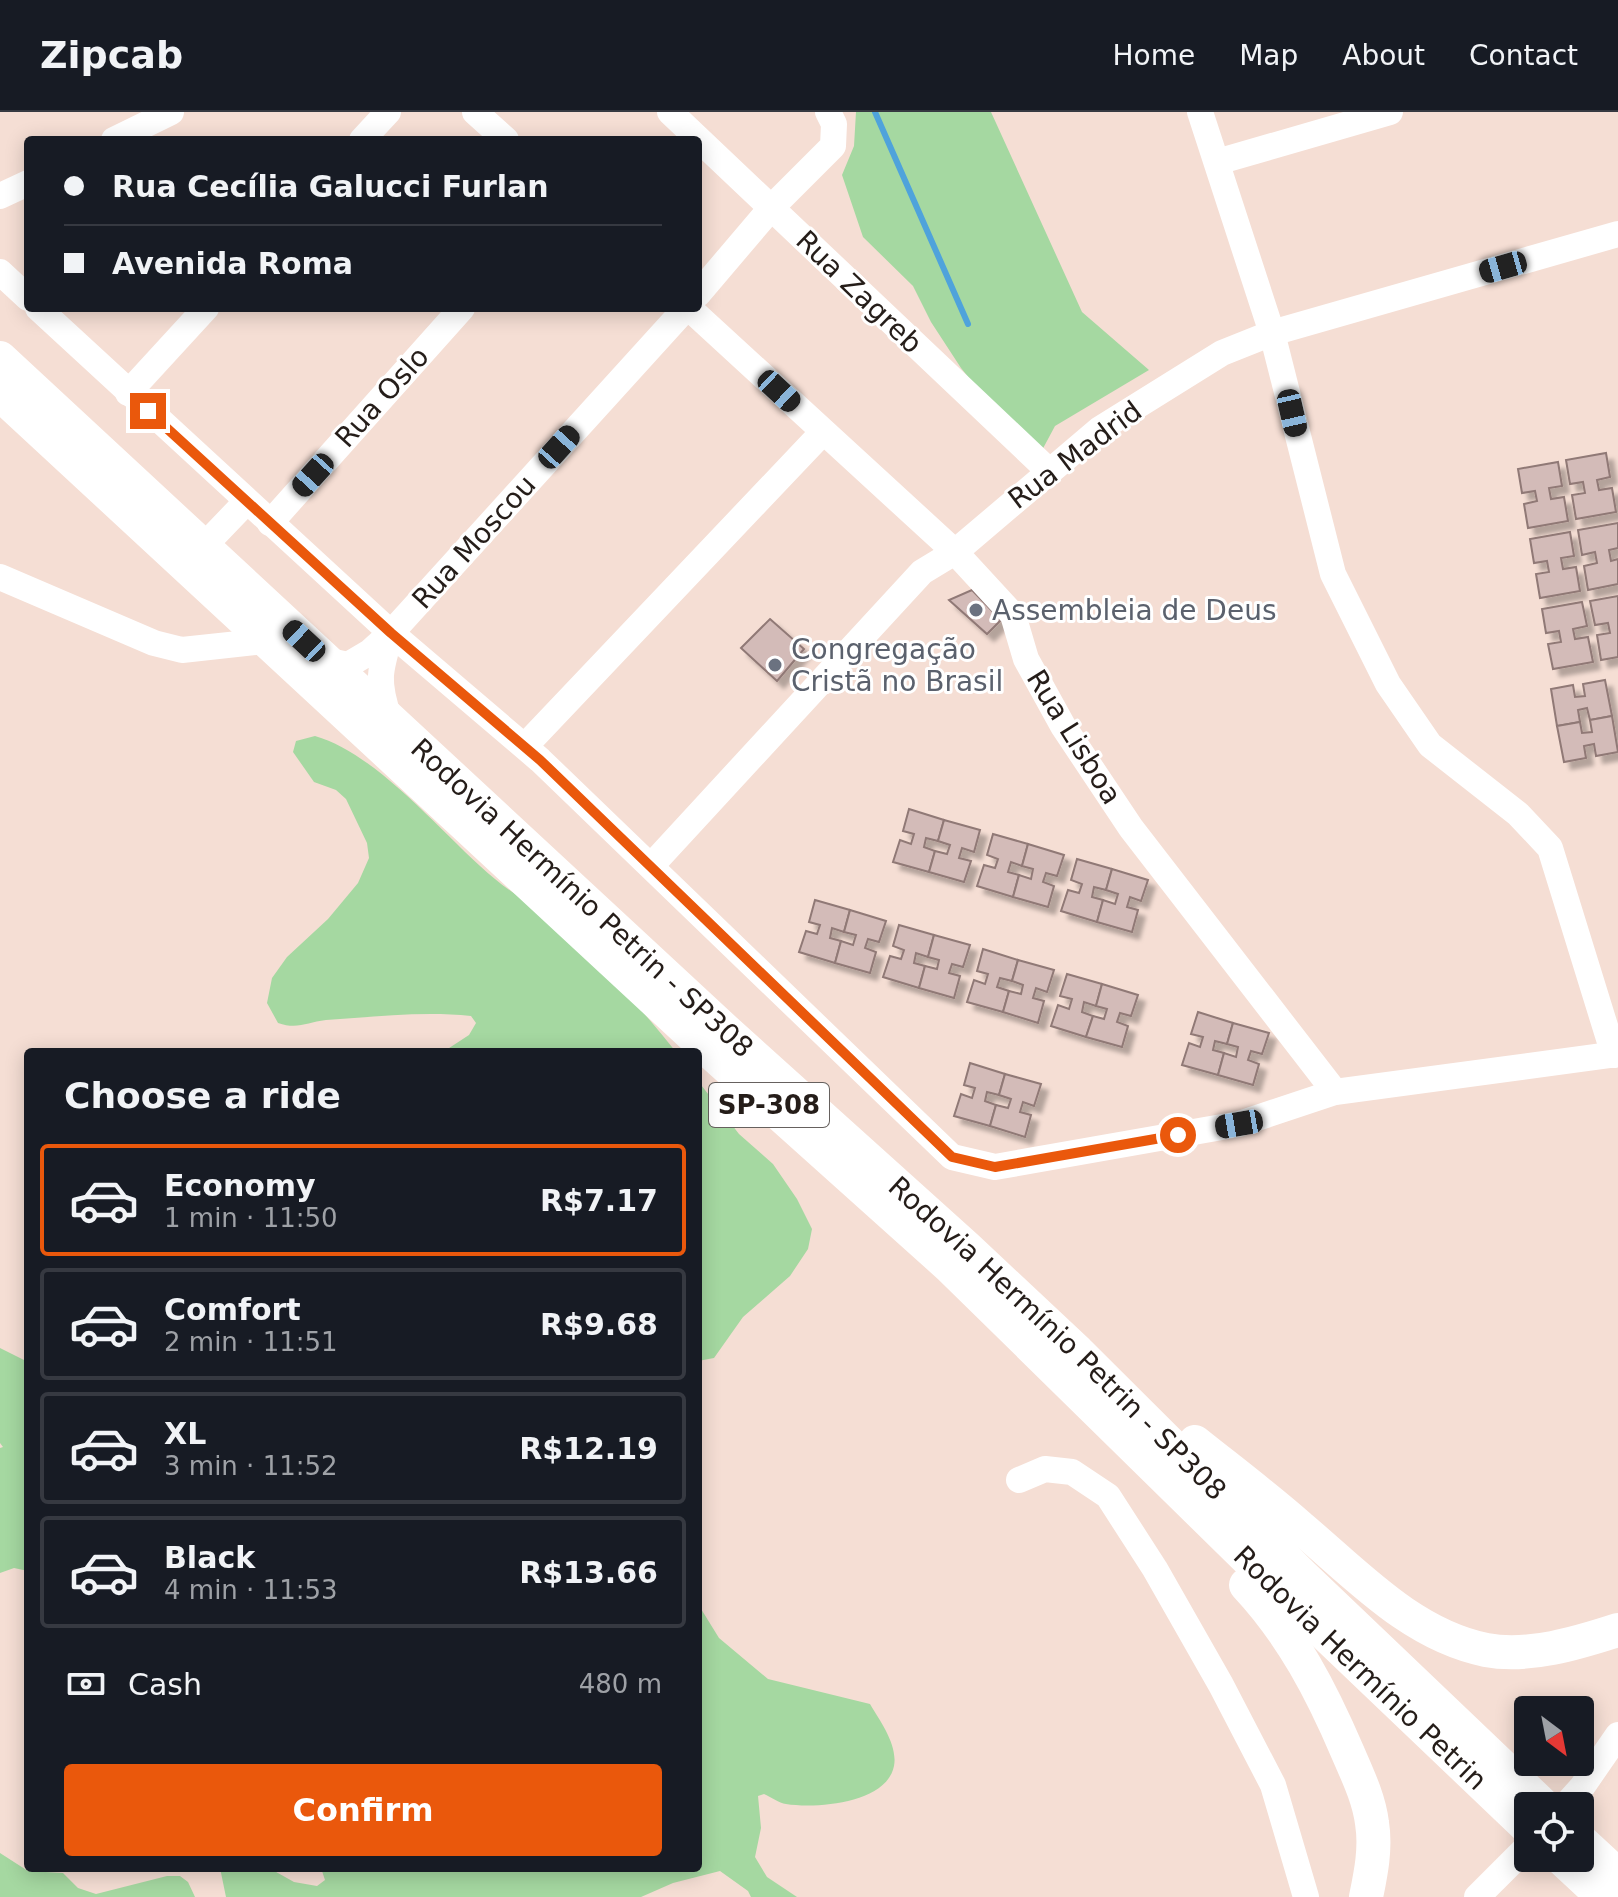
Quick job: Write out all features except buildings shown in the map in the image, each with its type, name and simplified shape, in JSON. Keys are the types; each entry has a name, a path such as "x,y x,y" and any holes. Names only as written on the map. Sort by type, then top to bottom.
{"main road":[{"name":"Rodovia Hermínio Petrin - SP308","path":"0,358 713,1019 967,1248 1078,1352 1303,1576 1556,1792"},
{"name":"Rodovia Hermínio Petrin","path":"0,394 707,1049 950,1267 1284,1595 1514,1841"},
{"path":"1078,1352 1257,1491 1400,1612 1454,1641 1489,1650 1522,1651 1584,1641 1618,1630"},
{"path":"1075,1389 1104,1427 1273,1614 1324,1697 1366,1793 1373,1825 1373,1866 1366,1897"},
{"path":"1594,1853 1618,1875"},
{"path":"1576,1872 1603,1897"}],"street":[{"path":"122,136 171,112"},
{"path":"366,136 388,112"},
{"path":"475,112 502,136"},
{"name":"Rua Zagreb","path":"670,112 696,136"},
{"path":"702,289 772,207 833,146 834,124 828,112"},
{"path":"42,312 391,633 525,746 952,1157 995,1167 1239,1124 1335,1092 1616,1054 1550,848 1518,814 1430,745 1388,684 1333,574 1272,333 1200,112"},
{"path":"1217,162 1390,112"},
{"name":"Rua Zagreb","path":"702,142 1049,471"},
{"path":"0,196 24,185"},
{"name":"Rua Madrid","path":"651,866 922,572 955,552 1100,429 1222,353 1272,333 1618,234"},
{"path":"0,272 24,294"},
{"path":"128,393 202,312"},
{"name":"Rua Oslo","path":"270,523 458,312"},
{"name":"Rua Moscou","path":"325,660 348,665 370,652 391,633 683,312"},
{"name":"Rua Lisboa","path":"691,312 955,552 1013,615 1026,659 1063,726 1131,828 1335,1092"},
{"path":"525,746 823,432"},
{"path":"203,547 247,501"},
{"path":"0,577 154,643 182,650 265,641"},
{"path":"389,718 380,691 380,670 391,633"},
{"path":"1019,1480 1045,1469 1072,1472 1108,1496 1155,1569 1273,1785 1306,1897"},
{"path":"1572,1792 1618,1735"},
{"path":"1577,1792 1618,1764"},
{"path":"1477,1897 1514,1857"},
{"path":"1489,1897 1514,1860"}],"green space":[{"path":"856,112 991,112 1082,312 1149,370 1055,426 1040,454 1009,428 961,368 931,322 913,286 863,237 842,175 854,146"},
{"path":"315,736 363,760 387,778 495,879 540,911 576,943 645,1014 673,1048 449,1048 469,1035 476,1023 471,1016 417,1014 326,1020 297,1026 278,1023 267,1003 272,978 287,957 328,919 358,883 369,858 367,843 346,799 336,790 314,782 293,752 296,741"},
{"path":"702,1086 739,1134 773,1164 797,1199 812,1229 808,1249 790,1276 743,1317 714,1358 702,1360"},
{"path":"0,1348 24,1360 24,1570 14,1568 0,1573 0,1448 3,1447 0,1443"},
{"path":"702,1610 719,1638 768,1679 870,1704 891,1742 895,1758 889,1778 879,1788 849,1801 799,1805 786,1804 764,1794 758,1796 761,1828 755,1857 767,1877 797,1897 751,1897 748,1891 720,1871 673,1883 641,1897 226,1897 221,1872 276,1872 294,1882 317,1886 325,1880 322,1872 702,1872"},
{"path":"0,1853 24,1868 24,1872 63,1873 78,1888 96,1894 167,1876 180,1876 188,1882 195,1897 0,1897"}],"waterway":[{"path":"875,112 968,324"}],"place":[{"name":"Assembleia de Deus","path":"976,610"},
{"name":"Congregação Cristã no Brasil","path":"775,665"}],"route":[{"path":"148,411 391,633 540,760 952,1157 995,1167 1178,1135"}]}
